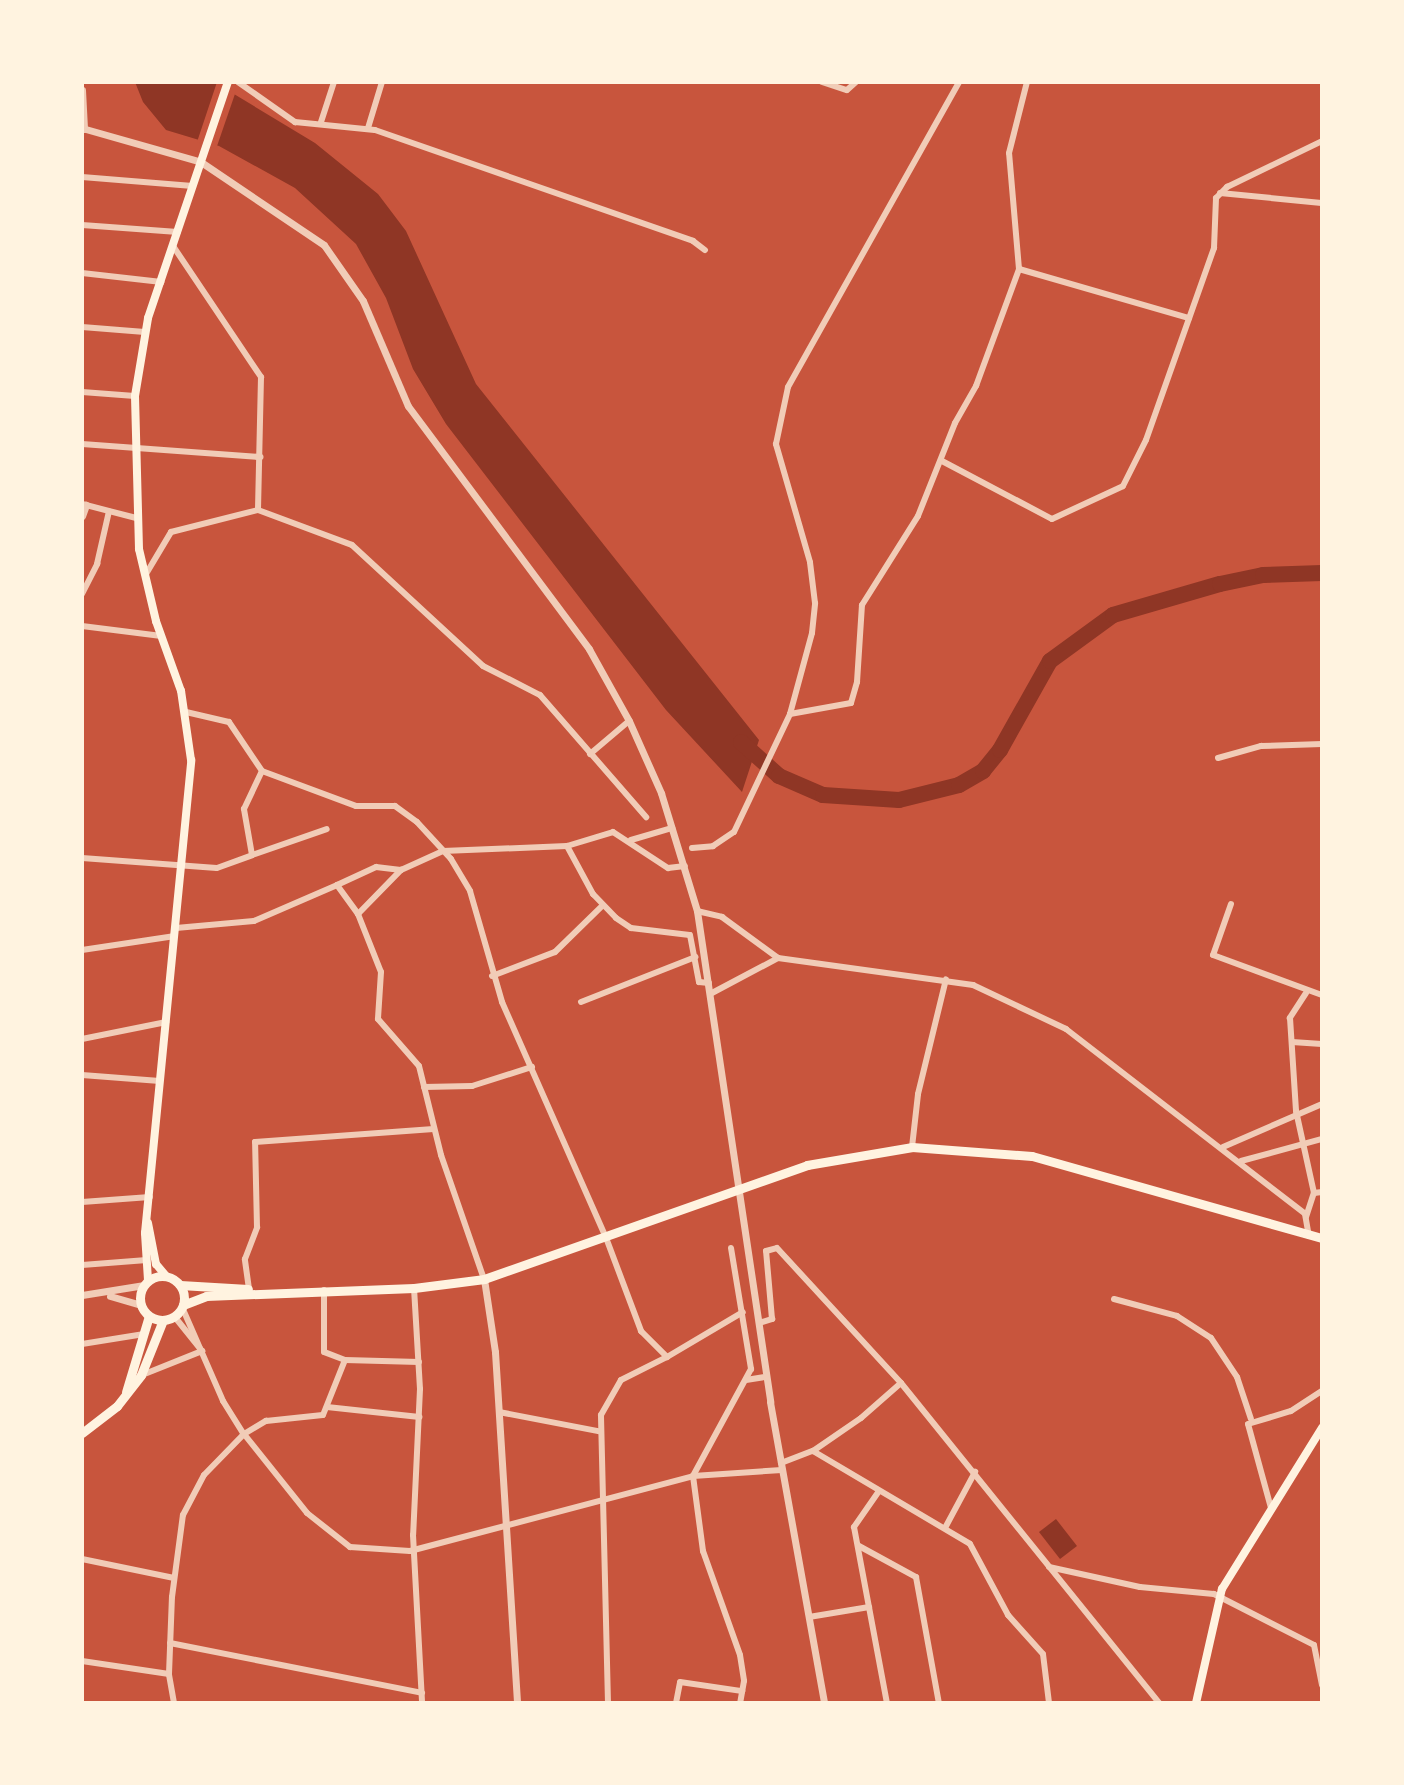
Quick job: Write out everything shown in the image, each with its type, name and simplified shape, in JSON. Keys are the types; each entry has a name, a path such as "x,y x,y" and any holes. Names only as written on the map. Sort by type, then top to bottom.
{"main road":[{"path":"227,83 145,332 135,396 133,448 136,518 144,578 186,712 191,760 150,1197 146,1283 141,1305 149,1316 163,1320 174,1316 196,1298 271,1291 414,1288 484,1279 741,1186 843,1156 912,1147 1032,1156 1322,1238"},
{"path":"148,1222 156,1264 166,1276 180,1285 271,1291"},
{"path":"146,1283 166,1276"},
{"path":"180,1285 183,1306"},
{"path":"125,1395 149,1316"},
{"path":"82,1433 125,1395 141,1375 163,1320"},
{"path":"1196,1703 1219,1597 1322,1428"}],"street":[{"path":"238,82 295,122 368,128 693,241 705,250"},
{"path":"321,122 334,82"},
{"path":"368,128 382,82"},
{"path":"822,82 847,90 856,82"},
{"path":"692,848 726,840 746,809 779,732 790,714 815,603 810,562 780,469 777,421 795,374 959,82"},
{"path":"790,714 851,703 857,682 862,605 918,516 1019,269 1009,153 1027,82"},
{"path":"82,90 83,128 201,162 305,228 347,274 408,406 589,649 629,721 672,828 697,911 741,1186 766,1377 824,1703"},
{"path":"942,461 1052,519 1123,486 1137,463 1214,248 1214,204 1220,193 1322,141"},
{"path":"82,177 193,186"},
{"path":"1220,193 1322,203"},
{"path":"82,225 178,232"},
{"path":"173,246 261,377 258,510"},
{"path":"1019,269 1189,318"},
{"path":"82,273 161,282"},
{"path":"82,327 145,332"},
{"path":"82,392 135,396"},
{"path":"82,444 261,457"},
{"path":"82,516 84,505 136,518"},
{"path":"144,578 171,532 258,510 352,545 483,666 540,695 646,817"},
{"path":"82,594 97,564 109,511"},
{"path":"82,626 161,636"},
{"path":"186,712 229,722 262,771 356,806 395,806 417,822 443,851 470,891 492,976 605,1235 641,1331 667,1357"},
{"path":"590,754 629,721"},
{"path":"1218,758 1261,746 1322,744"},
{"path":"252,855 244,809 262,771"},
{"path":"631,840 672,828"},
{"path":"82,858 217,868 327,829"},
{"path":"358,914 401,870 443,851 567,846 613,832 631,840 668,868 685,866"},
{"path":"567,846 602,906 631,928 690,935 699,982 711,984"},
{"path":"82,950 254,921 376,867 401,870"},
{"path":"337,885 358,914 383,979 378,1019 419,1066 434,1129 491,1304 517,1703"},
{"path":"1231,904 1213,955 1306,993 1322,995"},
{"path":"492,976 555,952 602,906"},
{"path":"697,911 722,917 778,958 946,979 1010,1000 1078,1036 1223,1147 1306,1217"},
{"path":"581,1002 695,957"},
{"path":"712,993 778,958"},
{"path":"912,1147 918,1094 946,979"},
{"path":"1306,993 1290,1018 1296,1111 1318,1193 1306,1217 1309,1236"},
{"path":"82,1039 166,1022"},
{"path":"1292,1042 1322,1044"},
{"path":"424,1087 472,1086 532,1067"},
{"path":"82,1075 160,1081"},
{"path":"1223,1147 1296,1111 1322,1104"},
{"path":"249,1289 245,1259 257,1227 255,1142 434,1129"},
{"path":"1240,1161 1303,1141 1322,1139"},
{"path":"82,1202 150,1197"},
{"path":"731,1248 751,1369 693,1476 703,1551 740,1655 740,1703"},
{"path":"759,1323 772,1319 766,1251 777,1248 901,1383 1159,1703"},
{"path":"82,1265 147,1260"},
{"path":"96,1295 146,1283"},
{"path":"414,1288 419,1362 414,1549 422,1703"},
{"path":"324,1290 324,1352 345,1360 419,1362"},
{"path":"82,1295 141,1305"},
{"path":"1114,1299 1177,1316 1211,1338 1237,1377 1251,1419 1257,1467 1271,1508"},
{"path":"183,1306 244,1434 279,1482 338,1541 365,1550 414,1549 693,1476 781,1466 813,1451 901,1383"},
{"path":"608,1703 598,1431 603,1407 616,1386 743,1312"},
{"path":"174,1316 202,1351"},
{"path":"82,1344 137,1331 146,1334"},
{"path":"141,1375 202,1351"},
{"path":"174,1703 169,1674 174,1578 178,1535 193,1492 222,1452 244,1434 266,1421 323,1415 345,1360"},
{"path":"746,1380 766,1377"},
{"path":"1251,1419 1291,1411 1322,1391"},
{"path":"327,1407 419,1417"},
{"path":"499,1412 598,1431"},
{"path":"813,1451 945,1528 981,1557 996,1596 1043,1654 1049,1703"},
{"path":"945,1528 975,1472"},
{"path":"879,1491 854,1527 887,1703"},
{"path":"859,1546 916,1577 939,1703"},
{"path":"82,1559 174,1578"},
{"path":"1049,1567 1219,1597 1314,1645 1322,1685"},
{"path":"809,1617 869,1607"},
{"path":"170,1643 422,1693"},
{"path":"82,1661 169,1674"},
{"path":"676,1703 680,1682 742,1691"}],"shaded area":[{"path":"135,82 214,82 315,143 378,194 406,231 476,384 759,740 742,792 666,710 446,424 413,369 386,298 356,244 295,188 219,146 166,130 143,102"},
{"path":"1056,1519 1077,1546 1060,1559 1039,1532"}],"pier":[{"path":"217,82 236,91 216,149 197,142"}],"waterway":[{"path":"741,742 779,776 823,795 899,800 959,785 983,771 1000,750 1050,661 1113,615 1263,575 1322,573"}]}
